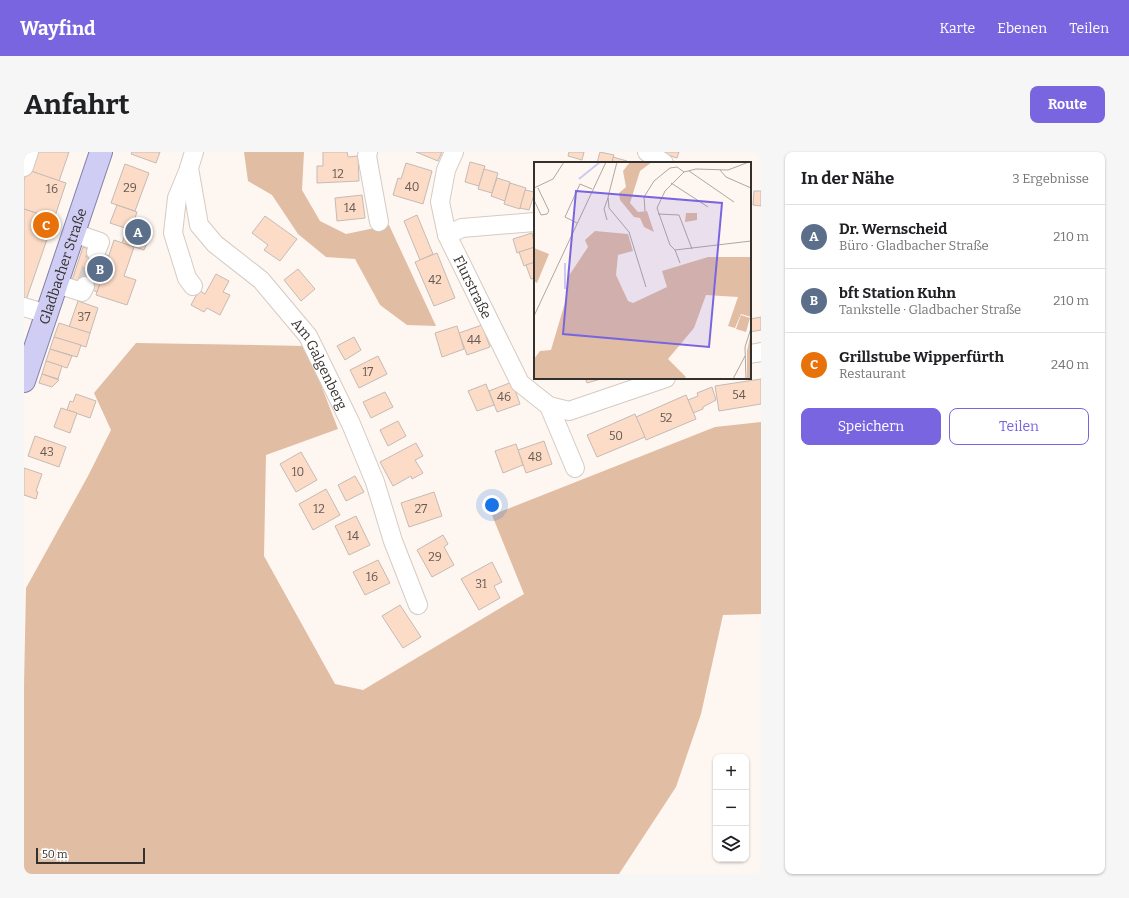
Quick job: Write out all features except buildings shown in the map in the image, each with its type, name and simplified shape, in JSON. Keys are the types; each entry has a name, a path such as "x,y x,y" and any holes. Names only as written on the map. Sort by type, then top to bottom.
{"main road":[{"name":"Gladbacher Straße","path":"24,381 101,152"}],"street":[{"path":"24,167 29,152"},
{"path":"368,152 367,156 379,222"},
{"name":"Flurstraße","path":"454,152 446,170 440,202 447,235 520,383 549,406 569,411 626,385 660,379"},
{"path":"647,152 662,162"},
{"path":"192,160 177,198 173,233 187,278 193,286"},
{"name":"Am Galgenberg","path":"192,160 199,225 215,244 260,280 308,336 351,424 375,482 394,541 418,605"},
{"path":"447,235 462,228 534,222"},
{"path":"74,233 100,242 96,252"},
{"path":"57,284 82,292 85,286"},
{"path":"24,306 47,314"},
{"path":"751,354 761,352"},
{"name":"Flurstraße","path":"549,406 575,468"}],"shaded area":[{"path":"244,152 304,152 302,190 320,221 346,234 389,225 436,326 407,325 380,305 355,259 326,257 298,234 272,195 248,181"},
{"path":"136,343 306,346 338,429 266,455 264,556 335,684 363,690 524,594 492,515 715,427 761,422 761,614 723,615 701,714 676,787 619,874 24,874 24,685 26,588 88,476 111,430 94,393"}],"tunnel":[{"path":"85,286 96,252"}],"place":[{"name":"Grillstube Wipperfürth","path":"46,225"},
{"name":"Dr. Wernscheid","path":"138,232"},
{"name":"bft Station Kuhn","path":"100,269"}]}
